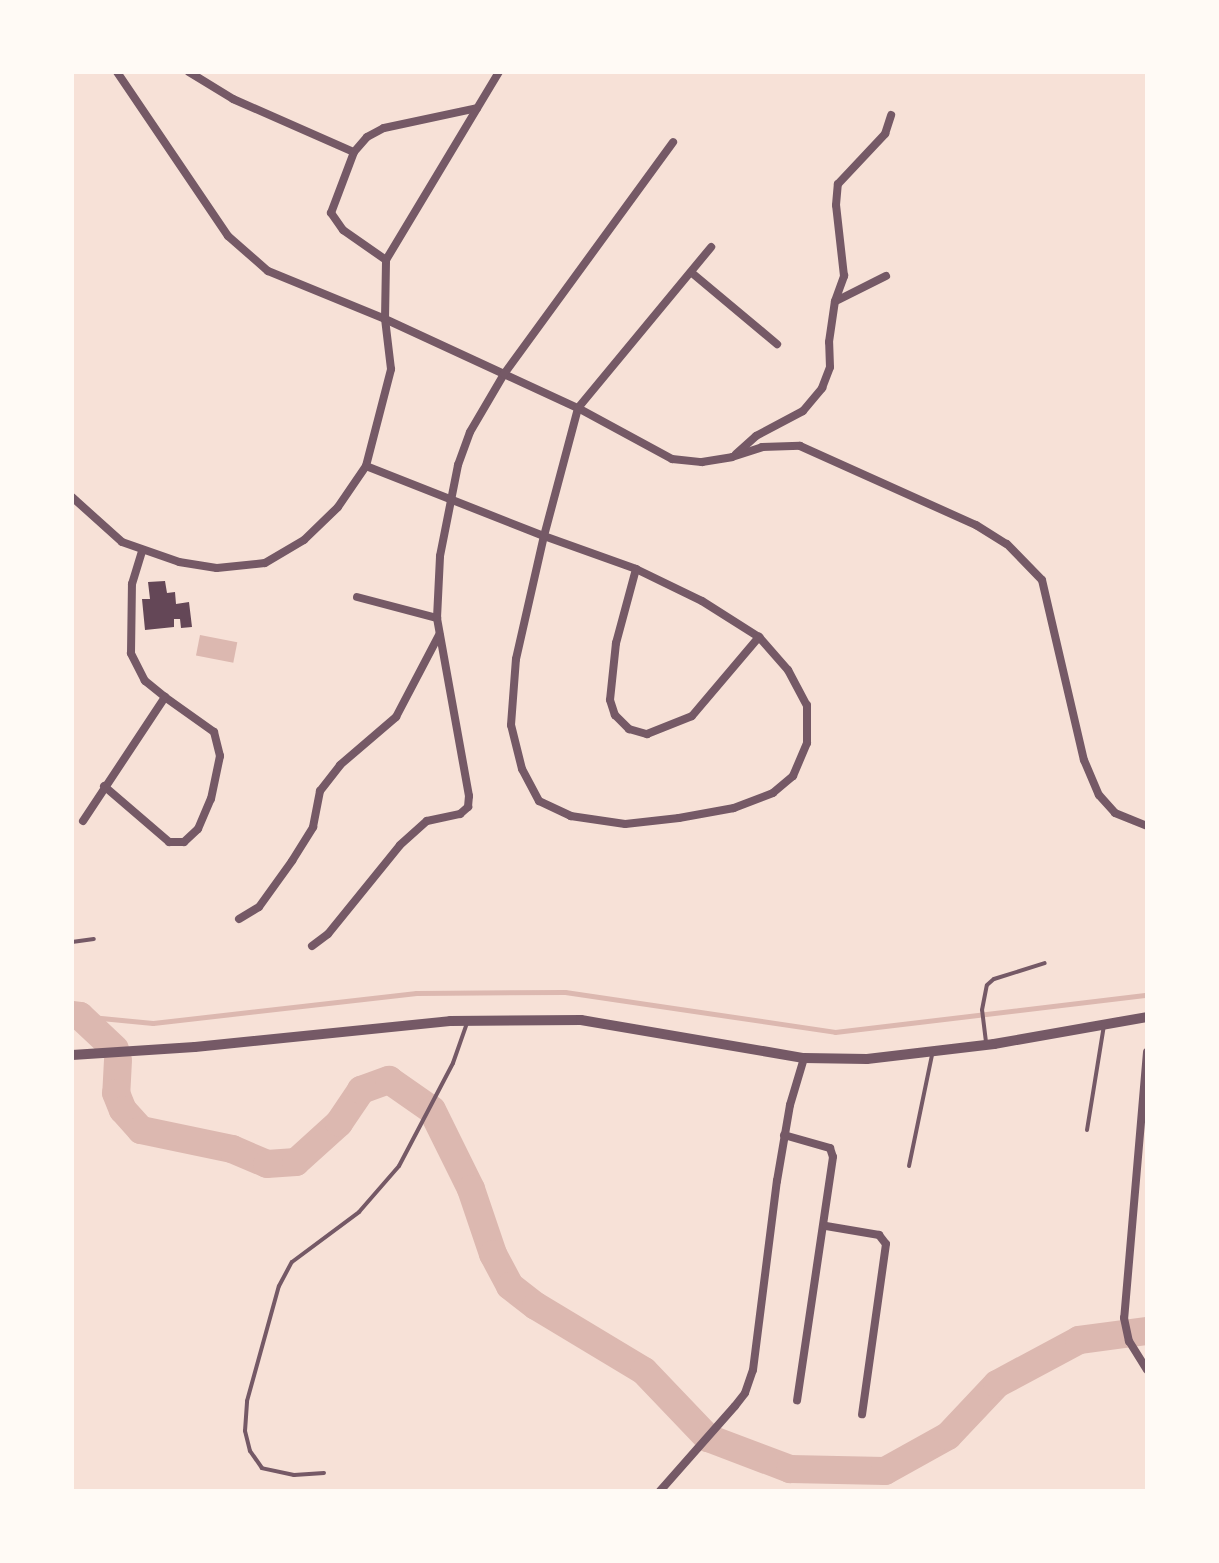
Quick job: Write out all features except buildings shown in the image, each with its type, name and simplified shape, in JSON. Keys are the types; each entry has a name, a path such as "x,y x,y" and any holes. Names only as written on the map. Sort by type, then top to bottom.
{"street":[{"path":"117,72 228,236 268,271 385,319 578,408 672,459 702,462 732,457 762,447 800,446 976,525 1025,559 1042,580 1084,760 1099,795 1115,813 1147,826"},
{"path":"189,72 233,99 354,152"},
{"path":"72,497 122,542 179,562 217,568 265,563 304,540 338,507 366,466 391,369 385,319 386,260 499,72"},
{"path":"386,260 343,230 331,213 354,152 367,137 384,128 477,108"},
{"path":"732,457 756,436 803,411 822,388 830,367 829,342 835,301 844,276 836,205 838,184 885,134 891,115"},
{"path":"312,946 328,934 400,845 427,821 460,814 468,807 469,796 437,618 440,556 450,498 470,432 504,374 673,142"},
{"path":"366,466 544,536 636,569 702,601 759,637 788,670 807,705 807,743 793,776 773,793 734,808 625,824 571,816 539,801 522,769 511,725 516,659 544,536 578,408 711,247"},
{"path":"692,273 777,344"},
{"path":"835,301 886,276"},
{"path":"104,786 169,842 184,842 198,829 211,799 220,756 214,732 145,681 131,653 132,584 142,551"},
{"path":"636,569 616,643 610,700 615,715 629,729 647,734 692,716 759,637"},
{"path":"357,597 437,618"},
{"path":"239,919 259,907 292,861 313,827 320,791 340,765 396,717 440,634"},
{"path":"83,821 165,697"},
{"path":"72,1055 195,1047 468,1021 581,1020 804,1058 867,1059 986,1045 1147,1017"},
{"path":"1147,1052 1124,1318 1129,1341 1147,1370"},
{"path":"660,1491 745,1393 753,1370 784,1135 804,1058"},
{"path":"784,1135 830,1148 833,1157 826,1226 797,1400"},
{"path":"826,1226 879,1235 886,1244 862,1414"}],"lane":[{"path":"72,942 94,939"},
{"path":"986,1045 982,1010 984,992 994,979 1045,963"},
{"path":"324,1473 294,1475 262,1468 250,1451 245,1431 247,1401 279,1286 292,1262 359,1212 399,1166 425,1111 453,1063 468,1021"},
{"path":"1087,1130 1104,1024"},
{"path":"909,1166 932,1051"}],"shaded area":[{"path":"200,635 237,642 233,663 196,656"}],"waterway":[{"path":"80,1016 153,1023 416,993 565,992 835,1032 1147,995"},
{"path":"72,1015 80,1016 115,1049"},
{"path":"118,1060 116,1093 123,1110 141,1130 232,1149 267,1164 296,1162 339,1123 361,1090 389,1080 432,1110 471,1189 493,1254 510,1286 536,1306 644,1371 708,1438 790,1469 885,1471 948,1436 997,1384 1079,1340 1147,1331"}]}
